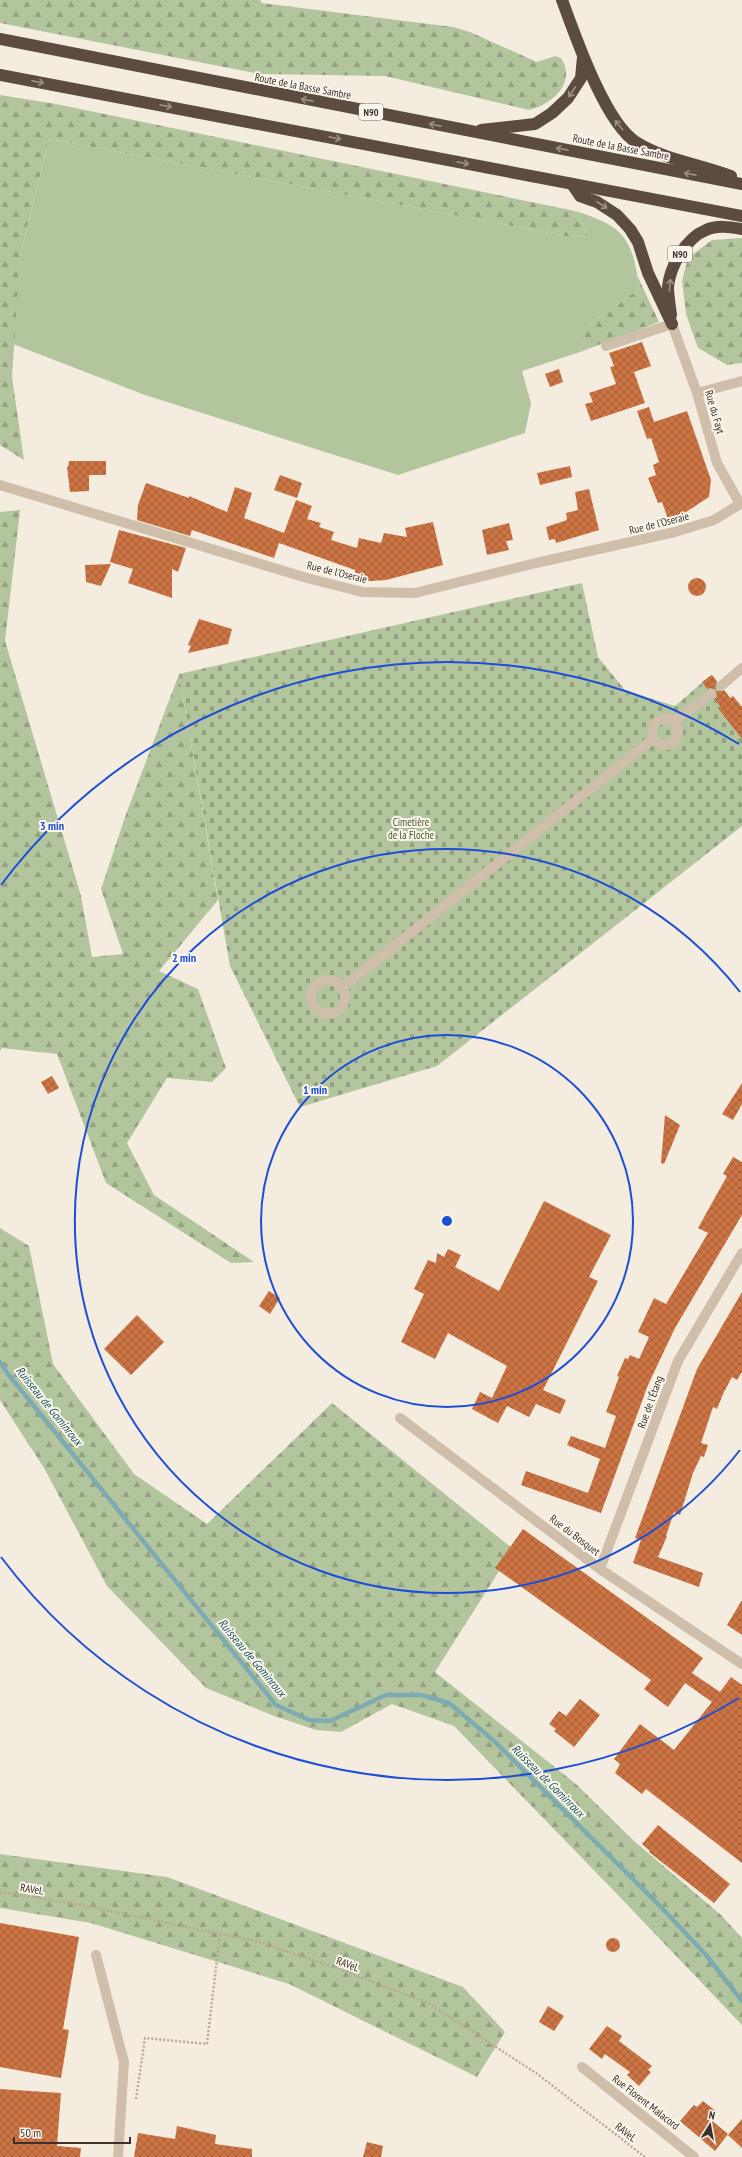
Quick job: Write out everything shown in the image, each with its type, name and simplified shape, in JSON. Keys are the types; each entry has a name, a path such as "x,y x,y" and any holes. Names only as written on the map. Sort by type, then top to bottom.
{"highway":[{"name":"N90","path":"562,0 583,56 608,109 620,126 635,142 665,156 742,180"},
{"name":"Route de la Basse Sambre","path":"0,39 742,184"},
{"name":"N90","path":"472,132 535,124 552,114 568,98 581,78 583,56"},
{"path":"0,75 742,216"},
{"path":"572,184 580,196 597,202 617,215 630,229 638,242 648,273 672,324"},
{"name":"N90","path":"672,324 668,287 679,255 691,241 706,230 726,227 742,229"}],"street":[{"path":"606,346 672,324"},
{"name":"Rue du Fayt","path":"672,324 698,393 717,463 741,505"},
{"path":"698,393 742,381"},
{"name":"Rue de l'Oseraie","path":"0,485 307,578 362,592 377,593 415,593 536,563 675,532 714,520 741,505"},
{"path":"721,686 742,668"},
{"path":"674,722 711,694"},
{"path":"664,718 674,722 678,730 678,735 673,742 662,745 653,739 652,728 654,723 664,718"},
{"path":"342,988 653,739"},
{"name":"Rue de l'Étang","path":"600,1569 678,1361 742,1253"},
{"name":"Rue du Bosquet","path":"400,1418 600,1569 742,1664"},
{"path":"96,1955 124,2062 118,2157"},
{"name":"Rue Florent Malacord","path":"582,2067 694,2157"}],"path":[{"name":"RAVeL","path":"0,1892 82,1905 260,1942 342,1970 428,2003 536,2073 645,2157"},
{"path":"135,2104 145,2038 207,2044 220,1933"}],"green space":[{"path":"0,0 260,0 262,3 453,27 470,32 537,62 555,56 561,58 565,67 566,76 560,91 553,98 538,107 529,110 385,76 260,74 0,23"},
{"path":"0,95 56,104 575,211 588,235 571,237 49,139 20,256 12,377 24,460 0,445"},
{"path":"49,139 571,237 588,235 575,211 605,222 623,236 633,257 639,289 588,325 580,352 522,371 531,403 525,433 398,475 145,395 13,344 20,256"},
{"path":"742,238 742,363 727,365 698,348 686,314 682,281 688,258 712,240"},
{"path":"637,275 659,322 580,352 588,325 639,289"},
{"path":"20,510 5,641 81,896 92,957 123,954 101,889 125,817 179,674 218,900 159,971 198,989 226,1068 212,1082 167,1078 127,1143 154,1195 254,1262 231,1263 106,1183 57,1054 2,1048 0,1051 0,512"},
{"name":"Cimetière de la Floche","path":"582,583 598,657 625,690 675,706 711,675 742,712 742,826 437,1066 300,1107 230,966 179,674"},
{"path":"0,1228 29,1246 53,1364 134,1474 207,1524 332,1403 513,1549 435,1672 576,1784 634,1841 721,1915 742,1938 742,2025 454,1726 392,1704 341,1732 316,1730 274,1716 206,1688 107,1586 44,1468 0,1400"},
{"path":"0,1854 167,1877 463,1987 505,2032 477,2077 289,1984 91,1923 0,1908"}],"building":[{"path":"642,342 651,366 634,372 645,403 591,421 585,404 593,402 589,393 616,384 610,367 614,366 609,353"},
{"path":"559,369 563,382 550,387 545,374"},
{"path":"649,407 654,422 687,411 711,480 709,497 686,512 668,519 662,502 658,503 648,478 656,475 653,465 659,462 651,438 647,439 637,411"},
{"path":"69,461 106,461 106,475 89,475 89,491 70,492 67,467"},
{"path":"570,466 572,477 540,485 537,473"},
{"path":"280,475 302,483 297,498 274,490"},
{"path":"146,483 189,498 189,496 227,512 235,487 252,493 244,518 284,533 296,500 312,506 307,519 321,523 319,527 334,532 331,540 357,548 359,538 381,543 384,533 407,537 405,528 433,522 443,565 386,580 356,582 355,570 279,543 274,558 192,530 190,536 137,520 138,505"},
{"path":"589,489 599,530 556,543 555,539 549,540 546,527 567,520 566,513 578,510 575,492"},
{"path":"509,523 513,540 506,541 509,550 487,555 482,530"},
{"path":"119,530 186,548 178,572 172,569 172,598 128,583 133,569 110,562"},
{"path":"111,564 101,586 86,582 85,565"},
{"path":"697,578 703,581 706,587 703,593 697,596 691,593 688,587 691,581"},
{"path":"199,619 232,629 228,644 188,653 191,646 188,645"},
{"path":"712,675 717,681 715,684 716,690 711,688 707,689 702,682"},
{"path":"716,691 725,691 730,698 733,696 742,707 742,739 718,708 720,706 715,699 717,696"},
{"path":"52,1076 59,1088 48,1094 41,1082"},
{"path":"742,1083 742,1104 733,1120 722,1114"},
{"path":"665,1115 680,1125 664,1164 661,1163"},
{"path":"733,1157 742,1162 742,1215 675,1328 648,1385 601,1513 521,1485 526,1471 588,1493 600,1459 567,1445 571,1436 605,1448 616,1416 606,1412 619,1377 617,1376 625,1358 628,1359 630,1355 639,1359 649,1337 638,1332 654,1298 666,1304 708,1233 698,1228 727,1176 723,1174"},
{"path":"544,1201 611,1235 589,1277 598,1281 543,1390 566,1400 560,1414 536,1404 529,1417 507,1406 498,1423 472,1409 480,1392 492,1398 507,1366 448,1333 435,1359 401,1342 424,1294 414,1289 428,1260 436,1263 437,1253 444,1257 448,1249 461,1255 455,1267 499,1291"},
{"path":"269,1291 280,1298 270,1314 259,1306"},
{"path":"742,1292 742,1372 737,1380 732,1377 717,1409 713,1407 701,1443 708,1445 704,1457 701,1456 693,1473 680,1515 674,1512 667,1536 658,1557 703,1573 699,1587 633,1563 641,1540 635,1538 697,1369"},
{"path":"137,1315 164,1342 131,1375 104,1349"},
{"path":"523,1529 703,1658 692,1673 720,1692 731,1677 742,1685 742,1863 646,1789 642,1794 615,1773 620,1764 614,1759 640,1724 674,1750 712,1702 685,1683 668,1707 644,1689 651,1680 495,1568"},
{"path":"742,1600 742,1635 727,1625"},
{"path":"580,1699 600,1715 574,1747 554,1731 556,1729 549,1724 559,1711 566,1716"},
{"path":"658,1825 730,1884 714,1903 649,1852 650,1851 642,1844"},
{"path":"0,1923 79,1937 63,2029 69,2030 61,2078 0,2067"},
{"path":"613,1938 618,1940 620,1945 618,1950 613,1952 608,1950 606,1945 608,1940"},
{"path":"548,2006 564,2016 554,2031 539,2022"},
{"path":"607,2026 622,2036 619,2041 652,2066 648,2070 651,2072 639,2086 627,2075 630,2072 605,2054 602,2059 589,2049"},
{"path":"0,2089 61,2093 57,2146 81,2148 80,2157 0,2157"},
{"path":"703,2101 717,2112 710,2119 728,2134 715,2151 680,2121 694,2105 697,2107"},
{"path":"742,2119 742,2148 728,2135"},
{"path":"177,2126 216,2135 215,2144 252,2149 252,2157 134,2157 138,2133 175,2139"},
{"path":"367,2142 383,2146 381,2157 363,2157"}],"waterway":[{"name":"Ruisseau de Gominroux","path":"0,1362 8,1374 276,1705 309,1720 330,1721 386,1695 421,1695 449,1703 494,1741 660,1906 706,1955 742,2001"}]}
